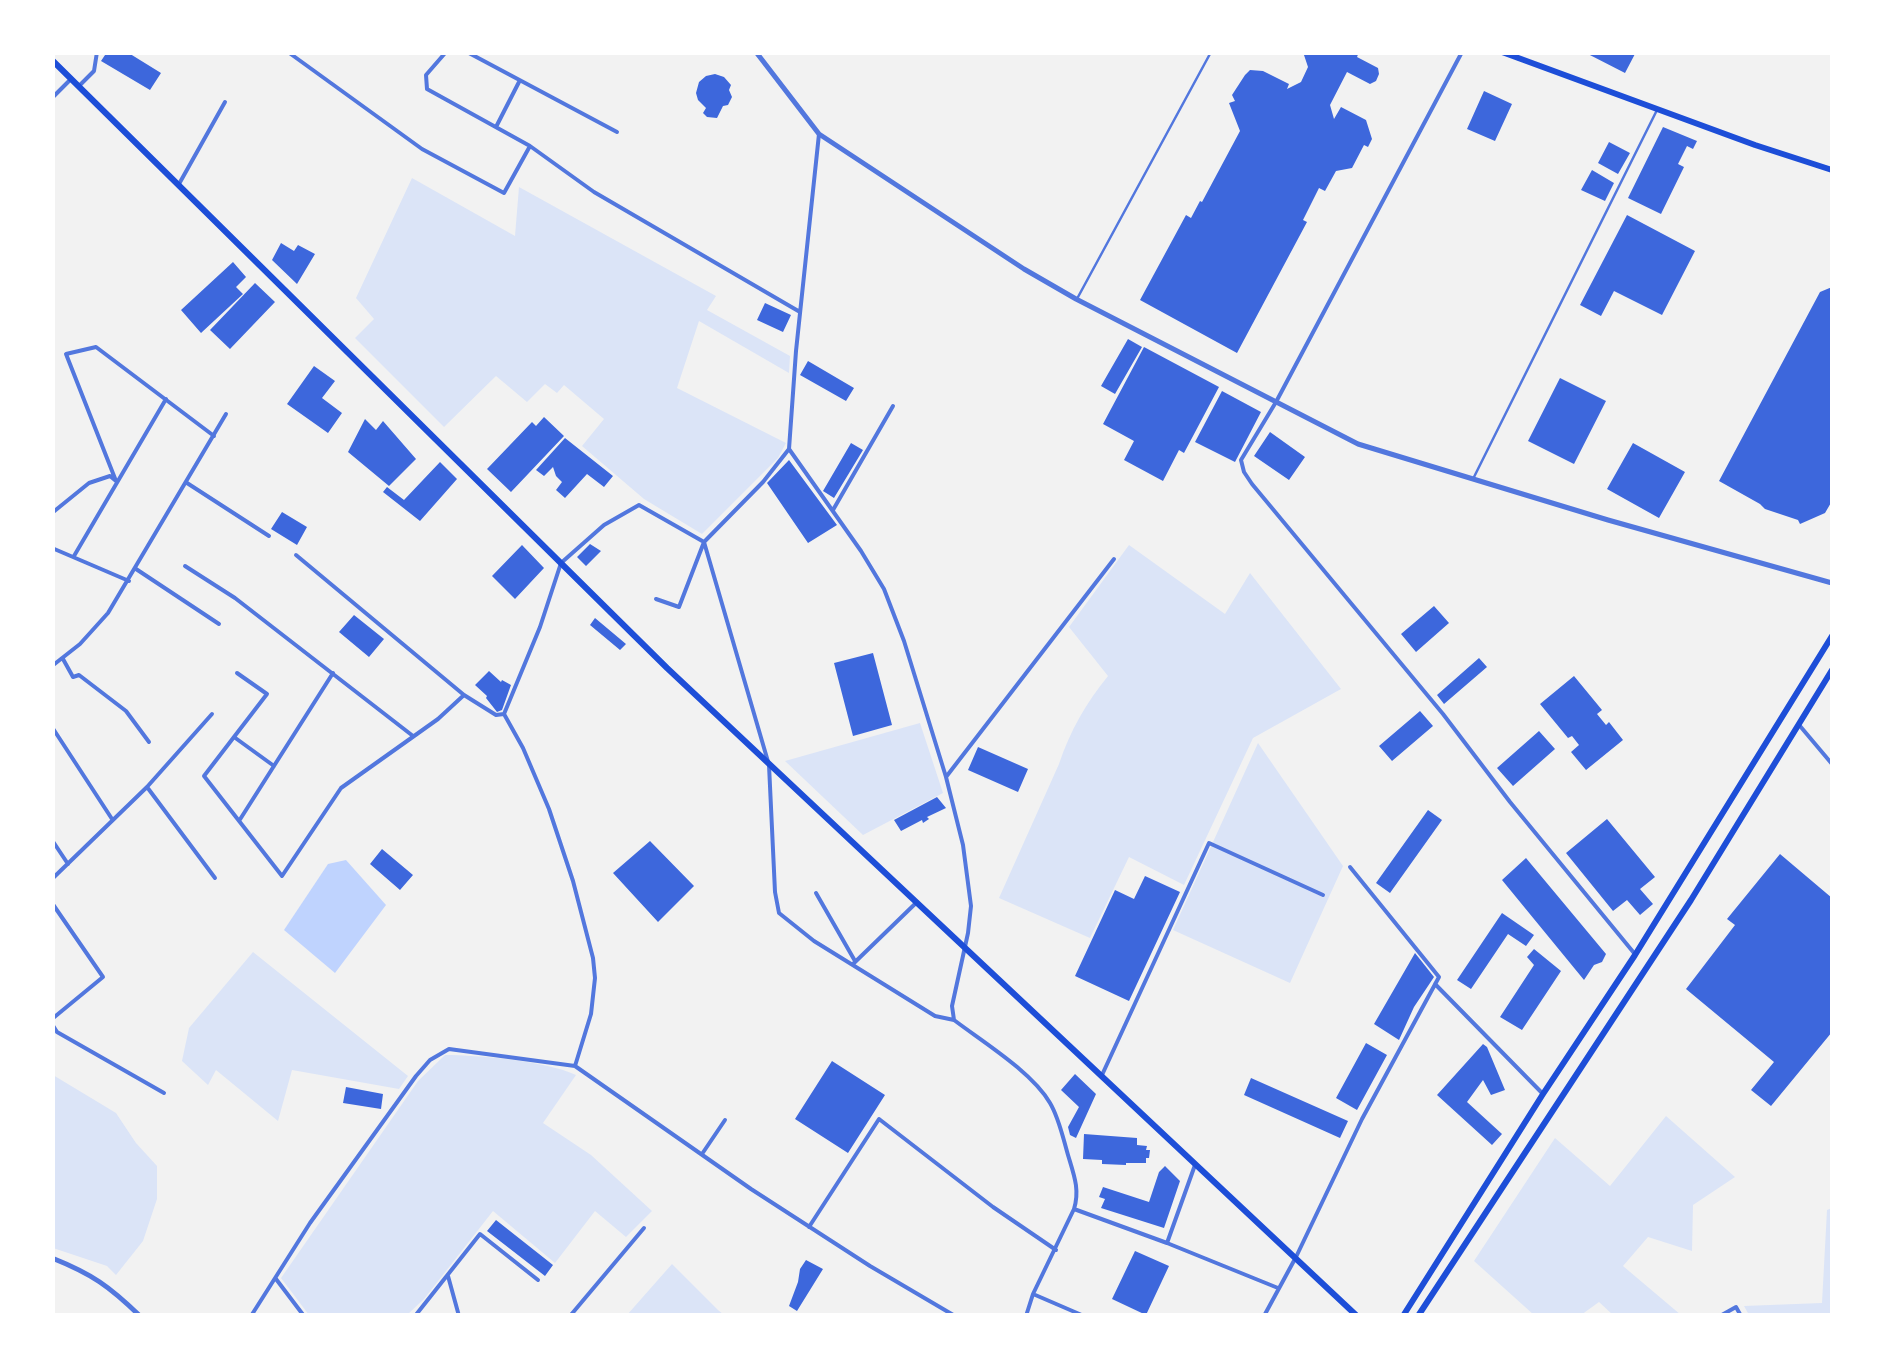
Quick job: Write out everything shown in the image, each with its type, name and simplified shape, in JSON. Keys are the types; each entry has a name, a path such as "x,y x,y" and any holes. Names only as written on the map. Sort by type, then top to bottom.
{"main road":[{"path":"1502,52 1832,170"},
{"path":"52,60 769,765 1357,1316"},
{"path":"1403,1316 1635,955 1832,636"},
{"path":"1418,1316 1682,916 1832,670"}],"street":[{"path":"79,86 94,71 96,52"},
{"path":"288,52 422,149 504,193 530,146"},
{"path":"446,52 426,75 428,89 530,146 594,192 800,312"},
{"path":"466,52 617,132"},
{"path":"756,52 819,134 1024,269 1358,444 1832,581"},
{"path":"1462,52 1276,402 1241,460 1244,472 1635,955"},
{"path":"52,98 71,79"},
{"path":"496,127 519,82"},
{"path":"179,184 225,102"},
{"path":"656,599 680,607 704,542 789,449 819,134"},
{"path":"116,481 66,354 96,348 214,436"},
{"path":"74,556 166,399"},
{"path":"833,510 893,406"},
{"path":"52,666 103,620 226,414"},
{"path":"789,449 884,589 946,777 969,881 968,933 952,1006 954,1020"},
{"path":"52,514 89,484 110,476 116,481"},
{"path":"187,482 268,536"},
{"path":"504,714 561,563 604,524 639,506 704,542 769,765 774,892 779,913 814,940 935,1016 954,1020 1034,1082 1049,1101 1078,1195 1026,1316"},
{"path":"52,548 129,581"},
{"path":"296,554 464,695 496,716 504,714"},
{"path":"946,777 1114,559"},
{"path":"184,566 235,598 413,736"},
{"path":"136,570 218,624"},
{"path":"63,659 73,677 80,675 126,711 149,742"},
{"path":"237,673 266,694 204,776 282,876 341,788 464,695"},
{"path":"239,822 333,674"},
{"path":"52,879 147,787 212,714"},
{"path":"504,714 549,810 573,880 592,958 591,1014 575,1066"},
{"path":"1798,724 1832,764"},
{"path":"52,727 113,821"},
{"path":"234,737 274,766"},
{"path":"147,787 215,878"},
{"path":"52,840 68,864"},
{"path":"1101,1077 1209,843 1323,895"},
{"path":"1264,1316 1355,1132 1439,977 1350,867"},
{"path":"816,893 854,962"},
{"path":"854,962 917,902"},
{"path":"52,903 103,977 52,1022 58,1032 164,1093"},
{"path":"1434,984 1544,1094"},
{"path":"252,1316 310,1223 405,1091 423,1068 448,1049 575,1066 810,1227 955,1316"},
{"path":"810,1227 879,1118 993,1207 1056,1250"},
{"path":"702,1154 724,1120"},
{"path":"1166,1243 1195,1165"},
{"path":"1074,1209 1278,1288"},
{"path":"570,1316 644,1228"},
{"path":"414,1316 480,1234 538,1280"},
{"path":"52,1258 112,1288 140,1316"},
{"path":"448,1276 459,1316"},
{"path":"276,1279 304,1316"},
{"path":"1033,1294 1084,1316"},
{"path":"1720,1316 1736,1307 1741,1316"}],"lane":[{"path":"1076,299 1211,52"},
{"path":"1473,479 1657,108"}],"shaded area":[{"path":"412,178 515,236 519,187 716,296 707,310 790,356 789,373 699,321 677,388 786,443 778,458 702,534 644,499 582,446 604,419 564,385 557,393 545,384 527,402 496,376 444,427 355,338 374,319 356,298"},
{"path":"1129,545 1225,614 1250,573 1341,689 1253,738 1184,885 1129,857 1090,938 999,898 1074,729 1108,676 1069,627"},
{"path":"920,723 943,793 863,835 785,761"},
{"path":"1258,743 1343,866 1290,983 1173,930"},
{"path":"253,952 408,1076 399,1089 292,1070 278,1121 216,1070 208,1085 182,1061 189,1028"},
{"path":"445,1055 530,1063 576,1075 543,1123 591,1155 652,1211 626,1237 595,1211 555,1263 493,1211 407,1315 309,1315 281,1278 418,1081"},
{"path":"53,1075 116,1113 157,1166 157,1199 143,1241 116,1275 107,1266 53,1248"},
{"path":"1666,1116 1735,1177 1693,1205 1692,1251 1648,1237 1623,1266 1681,1315 1613,1315 1599,1302 1581,1315 1534,1315 1474,1261 1555,1138 1610,1186"},
{"path":"1832,1208 1832,1315 1749,1315 1744,1306 1822,1303 1827,1210"},
{"path":"672,1264 718,1310 724,1315 627,1315"}],"water":[{"path":"346,860 386,905 335,973 284,930 328,864"}],"building":[{"path":"107,52 127,52 161,73 150,90 101,61"},
{"path":"1303,52 1359,52 1357,57 1378,68 1376,81 1370,84 1347,72 1330,105 1334,119 1341,107 1366,120 1372,139 1368,147 1364,145 1352,168 1336,171 1325,191 1319,188 1303,220 1307,222 1237,353 1140,300 1186,215 1191,218 1202,202 1240,131 1229,103 1235,101 1232,95 1245,75 1250,70 1263,71 1289,84 1287,89 1301,82 1308,67"},
{"path":"1584,52 1636,52 1625,73"},
{"path":"715,74 731,85 732,97 717,118 703,113 706,108 696,93 699,82"},
{"path":"1484,91 1512,104 1495,141 1467,129"},
{"path":"1663,127 1697,141 1693,149 1687,146 1678,164 1684,167 1661,214 1628,198"},
{"path":"1609,142 1630,153 1618,174 1598,163"},
{"path":"1592,170 1614,183 1605,201 1581,190"},
{"path":"1627,215 1695,251 1662,315 1614,291 1601,316 1580,305"},
{"path":"281,243 294,251 298,245 315,254 297,284 272,260"},
{"path":"233,262 246,277 236,287 243,294 201,333 181,310"},
{"path":"255,283 275,302 230,349 210,330"},
{"path":"1832,287 1832,501 1825,513 1800,524 1765,509 1719,481 1820,292"},
{"path":"765,303 791,315 783,332 757,320"},
{"path":"1128,339 1142,347 1115,394 1101,386"},
{"path":"1144,347 1219,387 1184,453 1179,450 1163,481 1124,460 1134,441 1103,424"},
{"path":"808,361 854,388 846,401 800,375"},
{"path":"314,366 335,381 322,398 342,413 328,433 287,404"},
{"path":"1560,378 1606,401 1574,464 1528,441"},
{"path":"1222,391 1261,412 1235,462 1195,442"},
{"path":"544,417 564,436 511,492 487,469 532,422 536,426"},
{"path":"365,419 376,430 383,421 416,459 389,486 348,452"},
{"path":"1270,432 1305,457 1289,480 1254,456"},
{"path":"565,438 613,476 604,487 587,474 565,498 556,490 562,482 553,467 544,476 536,470"},
{"path":"851,443 863,450 834,498 823,491"},
{"path":"1633,443 1685,472 1659,518 1607,489"},
{"path":"789,460 837,525 808,543 767,483"},
{"path":"440,462 457,479 420,521 383,492 387,487 404,500"},
{"path":"282,512 307,527 297,545 271,529"},
{"path":"590,544 601,551 586,566 577,557"},
{"path":"522,545 544,568 515,599 492,576"},
{"path":"1434,606 1449,623 1416,652 1401,634"},
{"path":"354,615 384,639 369,657 339,632"},
{"path":"595,618 626,644 620,650 590,625"},
{"path":"873,653 892,725 853,736 834,663"},
{"path":"1479,658 1487,667 1444,704 1437,695"},
{"path":"489,671 511,685 502,710 497,712 475,685"},
{"path":"1574,676 1602,710 1597,714 1623,740 1586,770 1571,752 1579,745 1572,736 1568,738 1540,704"},
{"path":"1420,711 1433,726 1392,761 1379,746"},
{"path":"1539,731 1555,749 1513,786 1497,768"},
{"path":"978,747 1028,769 1018,792 968,770"},
{"path":"937,797 946,808 901,831 894,820"},
{"path":"1428,810 1442,820 1390,893 1376,883"},
{"path":"1607,819 1655,877 1640,889 1653,904 1640,915 1627,900 1613,911 1566,853"},
{"path":"650,841 694,886 658,922 613,873"},
{"path":"382,849 413,875 400,890 370,864"},
{"path":"1780,854 1832,898 1832,1032 1771,1106 1751,1090 1774,1062 1686,989 1735,925 1727,919"},
{"path":"1526,858 1606,954 1584,980 1502,880"},
{"path":"1145,876 1180,892 1129,1001 1075,976 1115,890 1134,899"},
{"path":"1502,913 1534,935 1526,946 1508,934 1471,989 1457,980"},
{"path":"1534,949 1561,971 1522,1030 1500,1017 1534,965 1527,957"},
{"path":"1415,953 1434,977 1399,1040 1374,1024"},
{"path":"1366,1043 1387,1055 1357,1110 1336,1098"},
{"path":"1483,1044 1505,1090 1491,1095 1483,1080 1467,1102 1502,1134 1492,1145 1437,1095"},
{"path":"832,1061 885,1095 848,1153 795,1119"},
{"path":"1075,1074 1096,1094 1076,1138 1070,1135 1068,1127 1079,1107 1061,1090"},
{"path":"1251,1078 1348,1121 1340,1138 1244,1095"},
{"path":"346,1087 383,1094 381,1109 343,1103"},
{"path":"1084,1134 1137,1138 1137,1145 1150,1150 1149,1158 1146,1163 1126,1165 1083,1159"},
{"path":"1165,1166 1180,1181 1164,1228 1101,1208 1105,1199 1099,1197 1103,1187 1149,1202 1159,1172"},
{"path":"496,1220 553,1265 545,1276 487,1231"},
{"path":"1135,1251 1169,1266 1146,1315 1112,1299"},
{"path":"806,1260 823,1269 797,1311 789,1306"}]}
